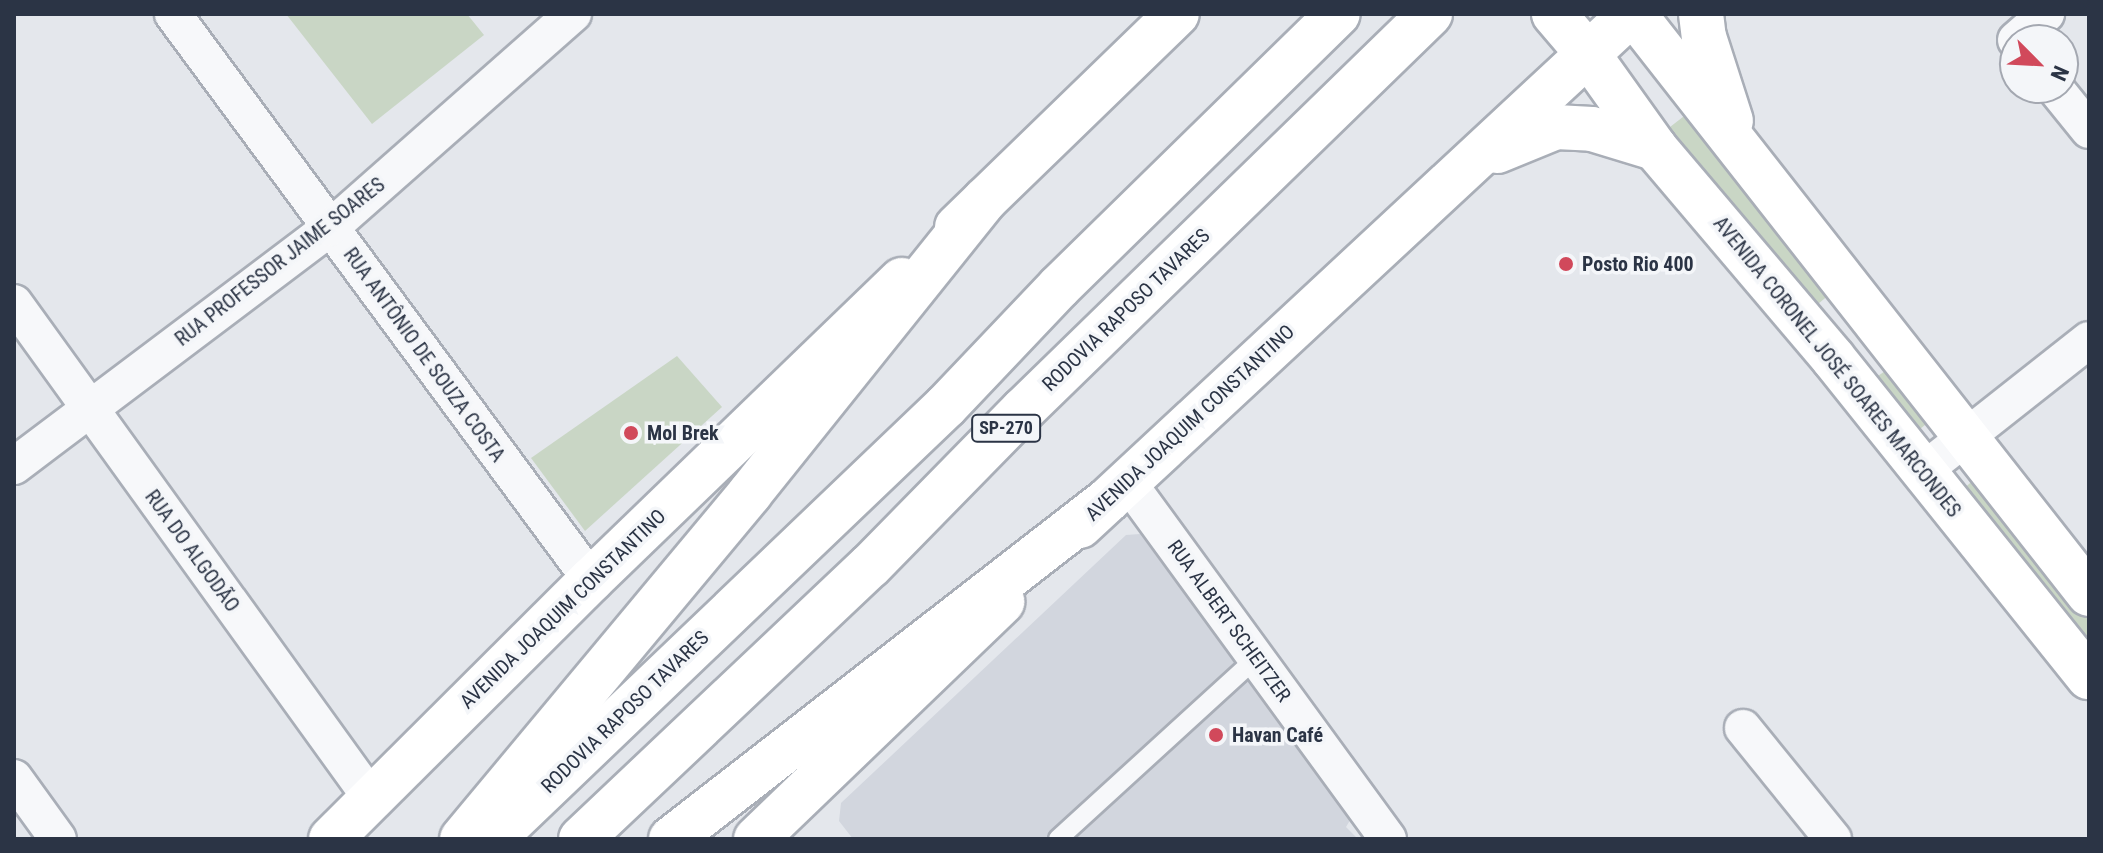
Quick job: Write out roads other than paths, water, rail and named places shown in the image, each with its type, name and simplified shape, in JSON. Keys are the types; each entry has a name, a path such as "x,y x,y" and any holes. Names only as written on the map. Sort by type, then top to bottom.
{"main road":[{"name":"RODOVIA RAPOSO TAVARES","path":"493,839 946,406 1059,287 1338,14"},
{"name":"RODOVIA RAPOSO TAVARES","path":"581,839 870,566 1023,410 1430,14"},
{"name":"AVENIDA CORONEL JOSÉ SOARES MARCONDES","path":"1554,14 1588,54 1655,148 1833,358 2089,677"},
{"name":"AVENIDA JOAQUIM CONSTANTINO","path":"772,833 1117,491 1463,167 1632,14"},
{"path":"1632,14 2089,594"},
{"path":"1701,14 1704,37 1739,146"},
{"name":"AVENIDA JOAQUIM CONSTANTINO","path":"331,839 591,580 1173,15"},
{"path":"1463,167 1556,127 1592,129 1655,148"},
{"path":"462,839 750,493 985,200"},
{"path":"1833,358 1877,324"},
{"path":"671,839 1117,491"}],"street":[{"name":"RUA ANTÔNIO DE SOUZA COSTA","path":"173,14 591,580"},
{"name":"RUA PROFESSOR JAIME SOARES","path":"14,466 330,228 573,14"},
{"path":"2068,104 2089,130"},
{"name":"RUA DO ALGODÃO","path":"14,303 371,798"},
{"path":"1923,471 2089,340"},
{"name":"RUA ALBERT SCHEITZER","path":"1117,491 1256,658 1388,839"},
{"path":"1743,728 1833,839"},
{"path":"14,778 58,839"}],"lane":[{"path":"1058,839 1256,658"}],"place":[{"name":"Posto Rio 400","path":"1566,264"},
{"name":"Mol Brek","path":"631,433"},
{"name":"Havan Café","path":"1216,735"}]}
